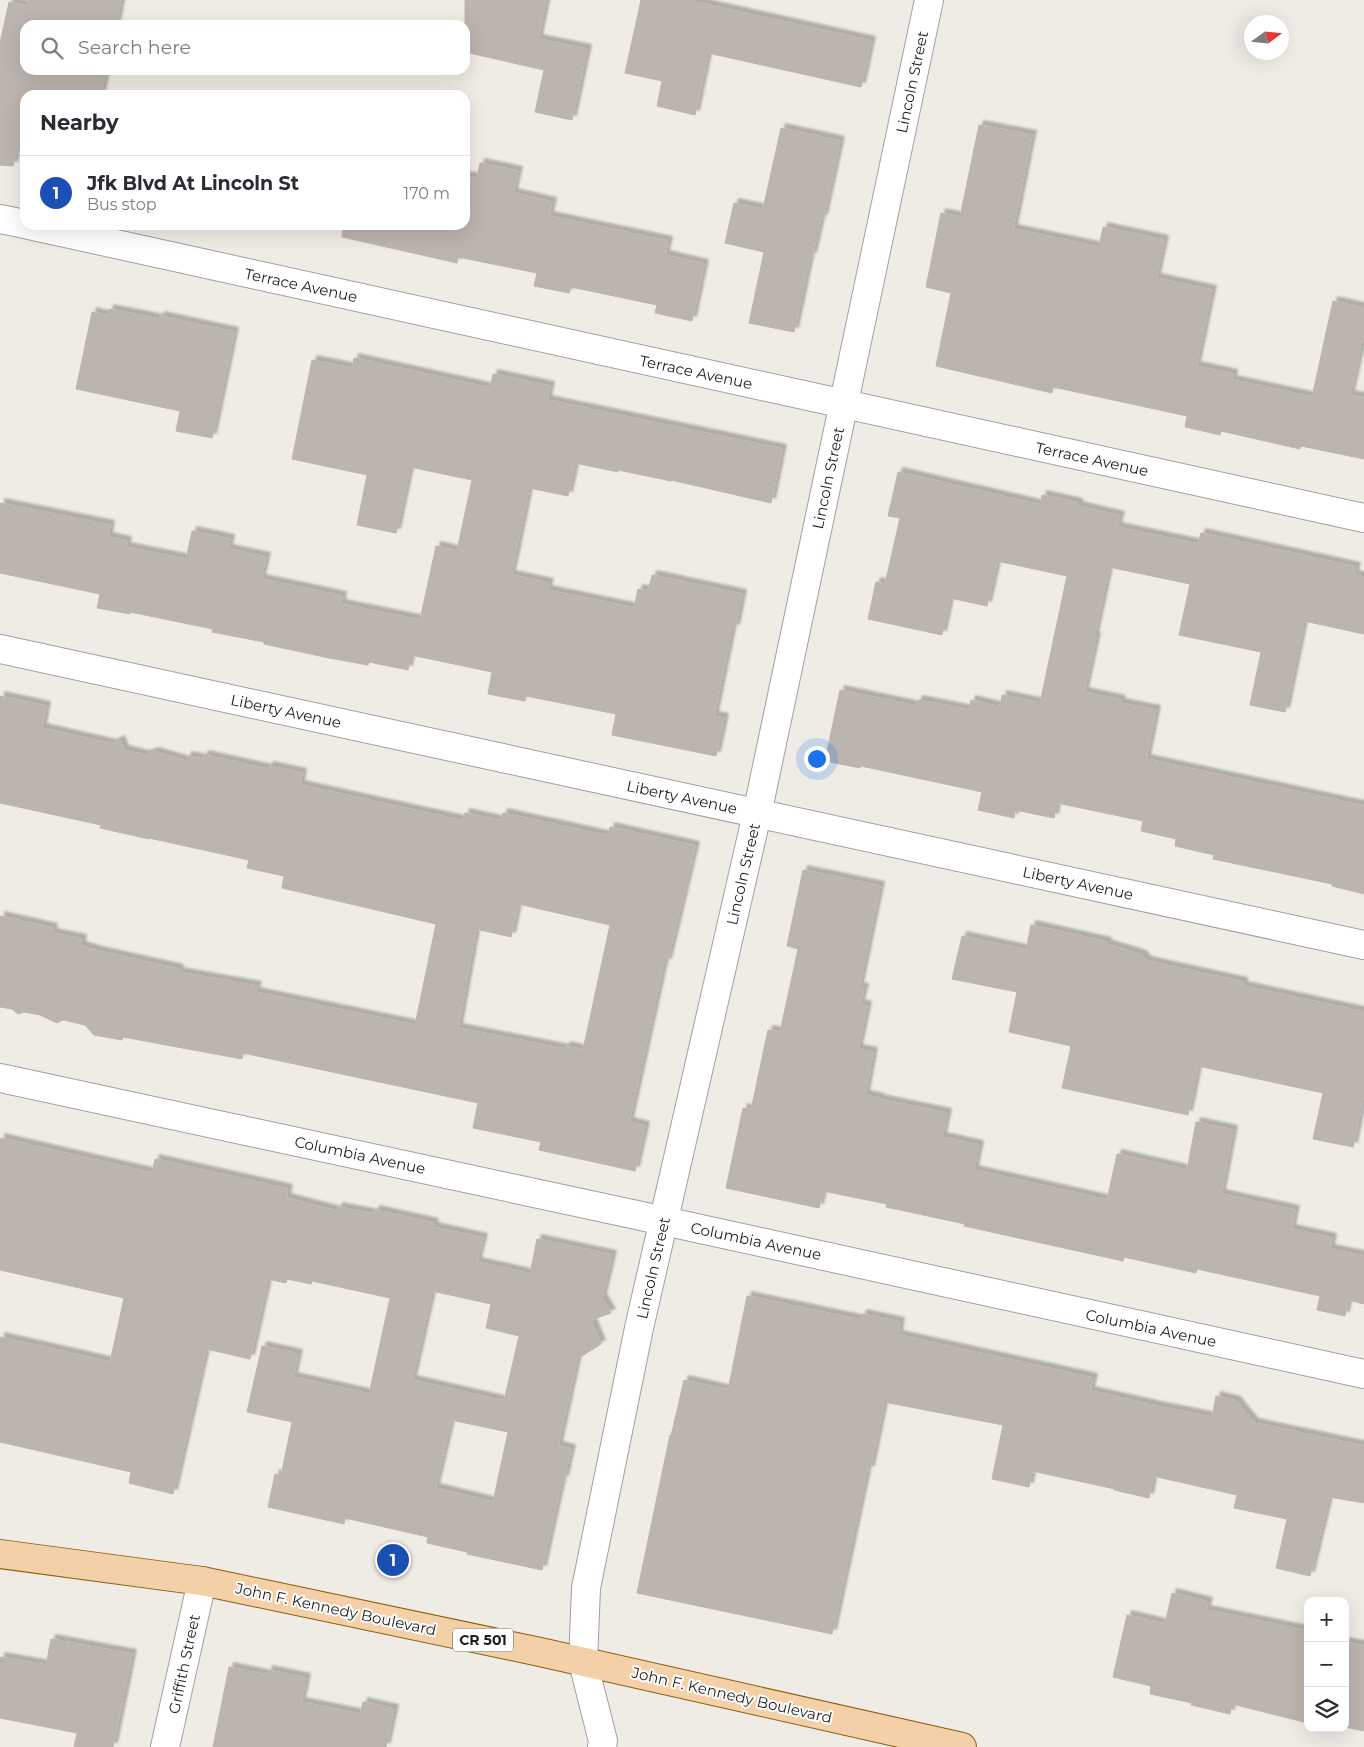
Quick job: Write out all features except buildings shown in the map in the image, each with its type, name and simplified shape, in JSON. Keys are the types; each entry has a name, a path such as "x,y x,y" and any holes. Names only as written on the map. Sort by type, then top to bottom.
{"main road":[{"name":"John F. Kennedy Boulevard","path":"0,1554 202,1581 583,1662 962,1747"}],"street":[{"name":"Lincoln Street","path":"602,1747 603,1741 583,1662 586,1588 639,1328 757,814 929,0"},
{"path":"0,218 20,223"},
{"name":"Terrace Avenue","path":"52,230 1364,518"},
{"name":"Liberty Avenue","path":"0,649 1364,945"},
{"name":"Columbia Avenue","path":"0,1078 1364,1374"},
{"name":"Griffith Street","path":"166,1747 202,1581"}],"place":[{"name":"Jfk Blvd At Lincoln St","path":"393,1560"}]}
